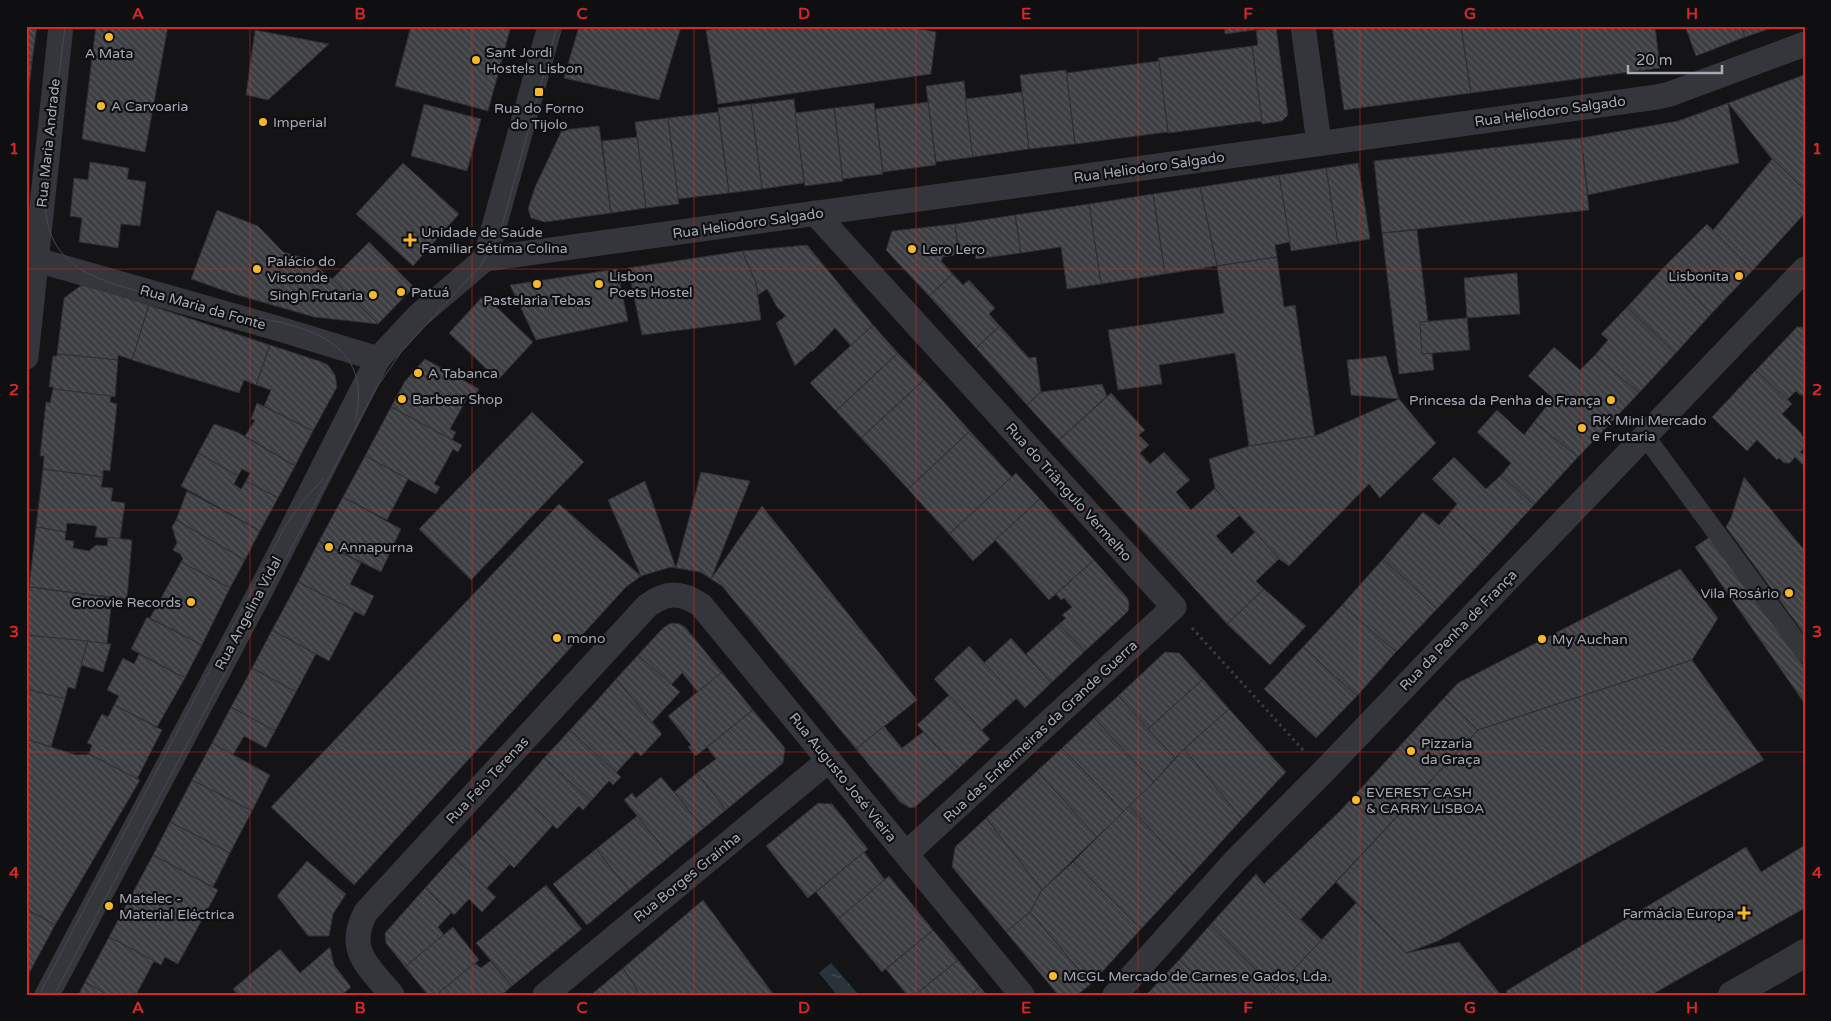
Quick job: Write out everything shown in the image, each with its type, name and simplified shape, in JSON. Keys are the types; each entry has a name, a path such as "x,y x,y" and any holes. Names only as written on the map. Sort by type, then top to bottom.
{"street":[{"name":"Rua Maria Andrade","path":"26,357 32,260 60,26"},
{"path":"485,259 550,26"},
{"path":"1303,26 1319,144"},
{"name":"Rua Heliodoro Salgado","path":"485,259 1657,97 1670,94 1805,44"},
{"name":"Rua do Triângulo Vermelho","path":"815,213 1174,607"},
{"name":"Rua Angelina Vidal","path":"46,995 261,590 378,359 418,316 485,259"},
{"name":"Rua Maria da Fonte","path":"32,260 284,330 378,359"},
{"name":"Rua da Penha de França","path":"1115,995 1234,862 1323,772 1804,270"},
{"path":"1645,436 1805,653"},
{"name":"Rua Augusto José Vieira","path":"647,606 657,599 674,594 690,598 701,605 1022,995"},
{"name":"Rua Feio Terenas","path":"392,995 360,954 357,939 359,924 366,912 647,606"},
{"name":"Rua das Enfermeiras da Grande Guerra","path":"906,854 1174,607"},
{"name":"Rua Borges Graínha","path":"545,995 829,760"},
{"path":"1732,995 1803,957"}],"path":[{"path":"1174,607 1323,772"}],"water":[{"path":"831,963 859,995 837,995 819,973"}],"building":[{"path":"26,26 37,26 32,62 26,62"},
{"path":"96,26 168,26 145,152 82,139"},
{"path":"411,26 511,26 488,111 395,86"},
{"path":"579,26 681,27 659,100 564,78"},
{"path":"729,26 905,26 936,32 931,74 718,104 706,30"},
{"path":"1224,26 1276,26 1276,27 1225,34"},
{"path":"1332,26 1461,26 1471,93 1344,110"},
{"path":"1461,26 1655,26 1660,68 1471,93"},
{"path":"1685,26 1741,26 1745,37 1696,56"},
{"path":"1741,26 1778,26 1745,37"},
{"path":"1276,27 1288,115 1282,121 1262,124 1252,46 1258,45 1256,30"},
{"path":"255,30 329,44 268,100 246,95"},
{"path":"1252,46 1262,121 1168,133 1158,58"},
{"path":"1159,61 1168,132 1075,144 1066,73"},
{"path":"26,62 32,62 26,117"},
{"path":"1066,70 1075,144 1029,149 1020,75"},
{"path":"1805,75 1805,190 1772,159 1728,103"},
{"path":"964,81 973,157 936,162 926,86"},
{"path":"1022,92 1029,149 973,157 965,99"},
{"path":"794,99 804,183 762,189 751,104"},
{"path":"928,102 936,165 883,172 875,109"},
{"path":"874,103 883,174 843,179 834,108"},
{"path":"1728,103 1739,163 1588,195 1581,138 1678,121"},
{"path":"424,104 481,119 467,171 411,156"},
{"path":"751,104 762,189 729,193 718,108"},
{"path":"834,108 843,181 805,186 795,113"},
{"path":"718,112 729,193 678,199 668,118"},
{"path":"668,118 679,204 646,208 635,122"},
{"path":"599,126 611,213 545,222 531,218 528,209 535,187 562,130"},
{"path":"637,137 646,208 611,213 602,141"},
{"path":"1581,138 1589,210 1382,233 1374,161"},
{"path":"1772,159 1805,190 1805,213 1753,270 1713,230"},
{"path":"90,162 129,168 127,179 146,182 140,226 121,224 118,248 79,242 82,218 70,216 74,178 88,180"},
{"name":"Unidade de Saúde Familiar Sétima Colina","path":"403,163 459,214 413,266 356,214"},
{"path":"1358,163 1370,239 1338,244 1326,168"},
{"path":"1326,168 1338,244 1291,251 1279,175"},
{"path":"1279,175 1290,242 1275,245 1277,257 1217,266 1200,187"},
{"path":"1200,187 1217,266 1165,274 1153,194"},
{"path":"1153,194 1165,274 1101,284 1089,204"},
{"path":"1089,204 1101,284 1067,289 1061,247 1021,253 1015,215"},
{"name":"Palácio do Visconde","path":"217,210 258,226 283,252 308,259 332,279 378,324 314,317 234,294 191,279"},
{"path":"1015,215 1021,253 976,259 975,252 959,254 955,224"},
{"path":"955,224 959,254 943,257 941,261 953,274 929,296 886,250 892,231"},
{"path":"1707,224 1753,270 1711,314 1665,266"},
{"path":"1417,230 1434,370 1399,374 1382,233"},
{"path":"369,242 414,287 378,324 332,279"},
{"path":"807,245 873,325 851,346 835,328 812,352 795,366 776,323 786,316 777,307 767,289 758,295 756,283 742,251"},
{"path":"742,251 756,283 761,320 642,335 628,268"},
{"path":"1277,257 1284,307 1295,305 1315,436 1249,446 1235,353 1159,365 1162,384 1118,390 1108,330 1224,313 1217,266"},
{"path":"1665,266 1711,314 1675,354 1627,307"},
{"path":"617,269 628,321 536,340 510,285"},
{"path":"1517,273 1520,314 1467,318 1464,278"},
{"path":"953,274 963,285 969,280 995,308 989,314 1000,326 976,348 929,296"},
{"path":"83,284 149,305 132,360 118,355 118,360 57,354 64,298"},
{"path":"484,295 533,342 498,380 449,333"},
{"path":"149,305 270,345 256,385 244,380 239,393 132,360"},
{"path":"1627,307 1675,354 1639,393 1595,355 1608,340 1601,334"},
{"path":"1467,318 1470,350 1422,354 1420,322"},
{"path":"873,325 898,353 836,411 810,383"},
{"path":"1000,326 1029,358 1036,357 1041,392 1027,405 976,348"},
{"path":"1797,327 1805,327 1805,395 1800,395 1796,391 1787,400 1756,370"},
{"path":"270,345 322,362 328,365 335,375 337,387 313,431 264,406 271,390 256,385"},
{"path":"1554,347 1580,370 1595,355 1639,393 1578,457 1534,422 1553,398 1528,376"},
{"path":"898,353 924,380 861,438 836,411"},
{"path":"57,354 118,360 115,397 49,387 53,356 57,356"},
{"path":"1386,356 1399,399 1351,395 1347,360"},
{"path":"425,359 479,389 475,396 470,393 450,429 456,432 452,440 391,407 405,381"},
{"path":"1756,370 1792,404 1782,414 1805,439 1805,447 1800,452 1805,456 1804,466 1795,457 1790,463 1784,463 1779,458 1777,460 1757,440 1747,451 1712,417"},
{"path":"924,380 970,431 908,489 861,438"},
{"path":"1102,384 1107,396 1059,440 1027,405 1041,392"},
{"path":"53,389 111,396 110,402 117,404 110,471 103,470 103,477 43,469 44,456 40,456 46,402 50,403"},
{"path":"1111,393 1145,430 1139,435 1149,445 1140,453 1150,464 1164,452 1190,480 1176,492 1191,510 1215,488 1240,515 1216,536 1232,554 1255,532 1279,559 1256,581 1264,589 1227,624 1059,440"},
{"path":"1399,399 1436,443 1380,498 1369,484 1289,566 1279,559 1215,488 1209,459 1249,446 1315,436"},
{"path":"257,403 313,431 295,466 245,436 255,420 251,419"},
{"path":"391,407 462,445 458,452 453,449 434,484 440,487 436,494 365,456"},
{"path":"1497,410 1524,435 1534,422 1578,457 1534,505 1501,475 1511,463 1477,432"},
{"path":"532,412 584,462 471,580 419,529"},
{"path":"214,424 237,432 295,466 278,498 246,481 250,473 242,469 238,476 198,453"},
{"path":"970,431 1012,477 949,534 908,489"},
{"path":"198,453 238,476 234,484 241,489 246,481 278,498 260,531 181,486"},
{"path":"365,456 408,479 387,520 343,497"},
{"path":"1454,457 1486,489 1501,475 1534,505 1489,554 1448,515 1457,504 1432,479"},
{"path":"43,469 103,477 101,487 113,488 111,501 125,503 120,539 95,537 97,526 67,523 66,532 36,527"},
{"path":"701,472 750,481 711,579 700,572 676,568"},
{"path":"1016,473 1040,499 973,561 949,534"},
{"name":"Vila Rosário","path":"1744,477 1805,551 1805,635 1726,527 1731,518"},
{"path":"645,481 676,568 671,567 641,576 608,500"},
{"path":"187,491 260,531 245,560 176,520"},
{"path":"343,497 401,529 381,572 319,541"},
{"path":"1040,499 1094,560 1049,600 995,540"},
{"path":"559,504 641,576 626,587 354,885 271,807"},
{"path":"762,506 917,700 856,749 722,586 711,579"},
{"path":"1423,512 1439,525 1448,515 1489,554 1437,609 1383,559"},
{"path":"176,520 245,560 230,588 181,562 183,559 180,554 173,550 177,543 172,527"},
{"path":"36,527 66,532 65,540 74,541 73,548 89,551 96,545 107,546 108,537 132,540 127,599 29,587"},
{"name":"Vila Rosário","path":"1714,534 1805,668 1805,704 1695,547"},
{"path":"319,541 361,563 350,584 374,596 364,616 298,582"},
{"path":"1383,559 1437,609 1396,652 1342,605"},
{"path":"1094,560 1128,599 1129,605 1128,611 1085,651 1059,624 1066,618 1062,615 1072,607 1064,598 1061,600 1056,594"},
{"name":"Groovie Records","path":"181,562 230,588 202,645 150,618"},
{"path":"1680,569 1718,618 1692,660 1478,730 1444,698 1458,683"},
{"path":"298,582 355,611 329,661 272,630"},
{"path":"29,587 112,598 107,644 26,635"},
{"path":"1264,589 1306,626 1270,665 1227,624"},
{"path":"1342,605 1396,652 1357,696 1303,647"},
{"path":"147,617 202,645 185,678 131,649"},
{"path":"674,623 685,627 722,672 698,692 682,673 671,685 638,655 663,628"},
{"path":"1059,624 1085,651 1051,683 1026,654"},
{"path":"272,630 316,654 296,692 252,668"},
{"path":"26,635 88,641 75,689 68,687 65,699 26,689"},
{"path":"1011,638 1051,683 1025,708 984,663"},
{"path":"88,641 111,644 103,672 81,665"},
{"path":"969,646 1017,698 982,730 934,679"},
{"path":"1303,647 1357,696 1316,738 1264,689"},
{"path":"1165,652 1179,653 1203,679 1148,729 1118,696"},
{"path":"139,654 185,678 157,727 114,705 119,696 107,690 123,658 134,664"},
{"path":"638,655 680,692 652,722 616,679"},
{"path":"1692,660 1764,760 1438,941 1406,953 1336,882 1478,730"},
{"path":"252,668 296,692 275,731 231,707"},
{"path":"722,672 753,710 696,756 688,747 691,745 668,716"},
{"path":"616,679 662,734 641,756 591,707"},
{"path":"1203,679 1229,709 1175,758 1148,729"},
{"path":"26,689 65,699 51,747 26,739"},
{"path":"949,695 990,739 958,769 917,725"},
{"path":"1118,696 1175,758 1154,782 1094,718"},
{"path":"1444,698 1478,730 1300,920 1264,884 1340,811"},
{"path":"114,705 162,730 137,779 89,754 92,745 87,743 102,714 108,717"},
{"path":"231,707 275,731 266,748 244,736 233,755 212,743"},
{"path":"591,707 636,751 616,773 570,730"},
{"path":"1229,709 1286,772 1242,819 1184,749"},
{"path":"753,710 785,748 783,763 726,810 697,773 716,759 707,747"},
{"path":"1094,718 1154,782 1124,812 1062,748"},
{"path":"884,726 902,748 923,732 958,769 915,807 910,808 900,802 856,749"},
{"path":"570,730 621,777 613,785 609,781 591,801 544,758"},
{"path":"26,739 76,755 89,754 140,780 55,925 26,909"},
{"path":"212,743 270,775 252,811 192,780"},
{"path":"1062,748 1124,812 1097,837 1037,771"},
{"path":"1184,749 1242,819 1192,874 1129,806"},
{"path":"544,758 591,801 583,810 579,806 557,829 516,790"},
{"path":"1037,771 1097,837 1042,890 986,818"},
{"path":"697,773 726,810 704,828 674,792"},
{"path":"661,777 704,828 670,856 624,800 632,793 636,798"},
{"path":"192,780 252,811 230,853 170,822"},
{"path":"516,790 553,825 514,868 476,833"},
{"path":"818,803 832,804 868,849 808,898 766,846"},
{"path":"1129,806 1192,874 1141,929 1073,862"},
{"path":"637,816 670,856 629,890 596,849"},
{"path":"986,818 1042,890 1030,912 1006,932 952,867 955,847"},
{"path":"170,822 230,853 213,887 153,855"},
{"path":"476,833 510,864 486,889 453,857"},
{"path":"1805,845 1805,908 1651,995 1508,995 1506,991 1746,847 1761,872"},
{"path":"596,849 629,890 587,925 553,884"},
{"path":"864,852 885,880 838,919 816,892"},
{"path":"153,855 218,890 178,964 165,957 161,965 109,937"},
{"path":"453,857 496,897 482,912 469,899 454,915 425,888"},
{"path":"307,861 346,894 333,914 329,936 308,936 277,896"},
{"path":"1073,862 1141,929 1091,984 1030,912 1042,890"},
{"path":"1256,874 1322,940 1275,989 1210,925"},
{"path":"889,876 933,930 882,972 838,919"},
{"path":"546,885 582,929 512,986 476,943"},
{"path":"425,888 451,913 438,927 444,935 405,967 386,943 385,933"},
{"path":"703,900 774,995 640,995 623,968"},
{"path":"1356,903 1406,953 1459,942 1501,995 1299,995 1284,980"},
{"path":"26,909 55,925 26,979"},
{"path":"1030,912 1091,984 1077,995 1058,995 1006,932"},
{"path":"1210,925 1275,989 1269,995 1216,995 1179,960"},
{"path":"453,927 479,960 436,995 428,995 405,967"},
{"path":"933,930 958,960 915,995 907,995 886,969"},
{"path":"109,937 154,961 136,995 108,995 85,982"},
{"path":"330,947 334,965 351,987 342,995 238,995 233,989 280,949 300,973"},
{"path":"958,960 980,987 971,995 915,995"},
{"path":"1179,960 1216,995 1147,994"},
{"path":"490,961 512,986 502,995 436,995 475,963 481,968"},
{"path":"623,968 640,995 591,995"},
{"path":"1284,980 1299,995 1269,995"},
{"path":"85,982 108,995 78,995"},
{"path":"980,987 987,995 971,995"}],"tram line":[{"path":"65,26 45,197 48,227 60,251 84,271 119,286 220,312 271,320 320,336 339,349 353,367 358,391 355,421"},
{"path":"54,995 377,387 402,351 481,265 495,243 504,219 557,26"},
{"path":"39,995 286,525 303,501 324,478"}],"place":[{"name":"A Mata","path":"109,37"},
{"name":"Sant Jordi Hostels Lisbon","path":"476,60"},
{"name":"Rua do Forno do Tijolo","path":"539,92"},
{"name":"A Carvoaria","path":"101,106"},
{"name":"Imperial","path":"263,122"},
{"name":"Unidade de Saúde Familiar Sétima Colina","path":"410,240"},
{"name":"Lero Lero","path":"912,249"},
{"name":"Palácio do Visconde","path":"257,269"},
{"name":"Lisbonita","path":"1739,276"},
{"name":"Pastelaria Tebas","path":"537,284"},
{"name":"Lisbon Poets Hostel","path":"599,284"},
{"name":"Patuá","path":"401,292"},
{"name":"Singh Frutaria","path":"373,295"},
{"name":"A Tabanca","path":"418,373"},
{"name":"Barbear Shop","path":"402,399"},
{"name":"Princesa da Penha de França","path":"1611,400"},
{"name":"RK Mini Mercado e Frutaria","path":"1582,428"},
{"name":"Annapurna","path":"329,547"},
{"name":"Vila Rosário","path":"1789,593"},
{"name":"Groovie Records","path":"191,602"},
{"name":"mono","path":"557,638"},
{"name":"My Auchan","path":"1542,639"},
{"name":"Pizzaria da Graça","path":"1411,751"},
{"name":"EVEREST CASH & CARRY LISBOA","path":"1356,800"},
{"name":"Matelec - Material Eléctrica","path":"109,906"},
{"name":"Farmácia Europa","path":"1744,913"},
{"name":"MCGL Mercado de Carnes e Gados, Lda.","path":"1053,976"}]}
